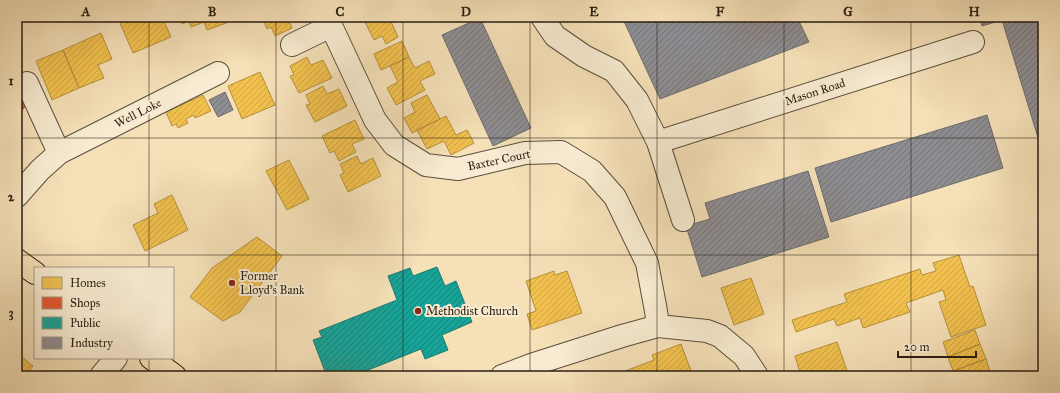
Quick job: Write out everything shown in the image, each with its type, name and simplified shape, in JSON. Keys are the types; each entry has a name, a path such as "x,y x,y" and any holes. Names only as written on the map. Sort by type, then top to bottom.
{"main road":[{"path":"17,260 34,272"},
{"path":"153,359 175,376"}],"street":[{"path":"542,17 555,36 584,56 614,71 637,100 658,142 683,220"},
{"name":"Baxter Court","path":"292,45 329,22 375,120 394,145 426,165 458,168 486,163 525,153 560,152 592,171 615,196 647,263 658,326"},
{"name":"Mason Road","path":"658,142 973,42"},
{"name":"Well Loke","path":"17,196 40,170 59,153 218,73"},
{"path":"27,83 59,153"},
{"path":"502,376 533,370 622,336 658,326 707,331 720,336 744,356 757,376"},
{"path":"101,376 115,359"}],"building: Homes":[{"path":"135,17 162,17 171,37 133,53 120,23"},
{"path":"179,17 227,17 229,22 207,30 204,22 191,27 189,21 182,24"},
{"path":"262,17 295,17 289,20 292,28 275,36 271,27 267,29"},
{"path":"375,17 389,17 398,37 386,44 382,36 374,40 365,22"},
{"path":"101,33 112,59 98,65 104,78 79,88 63,50"},
{"path":"402,41 409,57 381,70 374,54"},
{"path":"63,50 79,88 52,100 36,61"},
{"path":"307,57 311,65 323,60 332,78 299,93 290,76 294,75 290,66"},
{"path":"409,57 415,68 429,61 435,74 420,81 425,90 396,105 387,88 398,82 390,66"},
{"path":"260,72 275,105 242,119 228,86"},
{"path":"323,86 327,94 339,89 347,106 315,122 306,105 310,104 306,95"},
{"path":"203,95 211,111 195,118 194,115 186,119 188,123 178,128 176,124 172,126 166,112"},
{"path":"427,95 440,119 412,133 404,118 415,112 411,103"},
{"path":"446,116 456,135 467,130 474,143 451,155 444,141 427,149 417,130"},
{"path":"355,120 364,139 352,144 356,152 339,161 334,151 330,153 322,136"},
{"path":"357,156 361,164 373,158 381,176 348,192 340,175 344,173 340,164"},
{"path":"289,160 309,199 287,210 266,171"},
{"path":"172,195 188,230 145,251 133,225 158,213 154,204"},
{"name":"Former Lloyd's Bank","path":"257,237 282,256 240,312 223,321 190,297 212,268"},
{"path":"959,255 970,287 973,286 986,325 951,337 939,302 946,300 943,290 906,303 910,312 863,328 860,318 837,326 834,319 796,332 792,320 847,302 844,294 920,269 922,275 936,271 933,263"},
{"path":"554,271 555,275 567,271 582,313 532,330 527,314 536,311 526,281"},
{"path":"751,278 764,314 734,325 721,288"},
{"path":"975,330 980,344 948,357 943,342"},
{"path":"837,342 849,376 801,376 795,356"},
{"path":"681,344 693,376 621,376 620,373 654,360 652,355"},
{"path":"980,344 986,359 953,371 948,357"},
{"path":"17,353 33,366 25,376 17,376"},
{"path":"986,359 991,374 986,376 955,376 953,371"}],"building: Shops":[{"path":"17,98 26,105 17,117"}],"building: Public":[{"name":"Methodist Church","path":"437,267 445,286 456,281 472,322 442,335 448,350 425,359 421,349 353,376 337,376 335,371 326,374 313,340 322,337 319,331 397,300 388,276 410,268 413,276"}],"building: Industry":[{"path":"622,17 797,17 809,42 660,99"},
{"path":"979,17 1043,17 1043,154 1002,20 982,26"},
{"path":"480,18 531,128 493,146 442,35"},
{"path":"225,92 233,110 218,117 209,100"},
{"path":"987,115 1003,168 831,222 815,168"},
{"path":"808,171 829,237 702,277 686,226 710,219 705,203"}],"place":[{"name":"Former Lloyd's Bank","path":"232,283"},
{"name":"Methodist Church","path":"418,311"}]}
